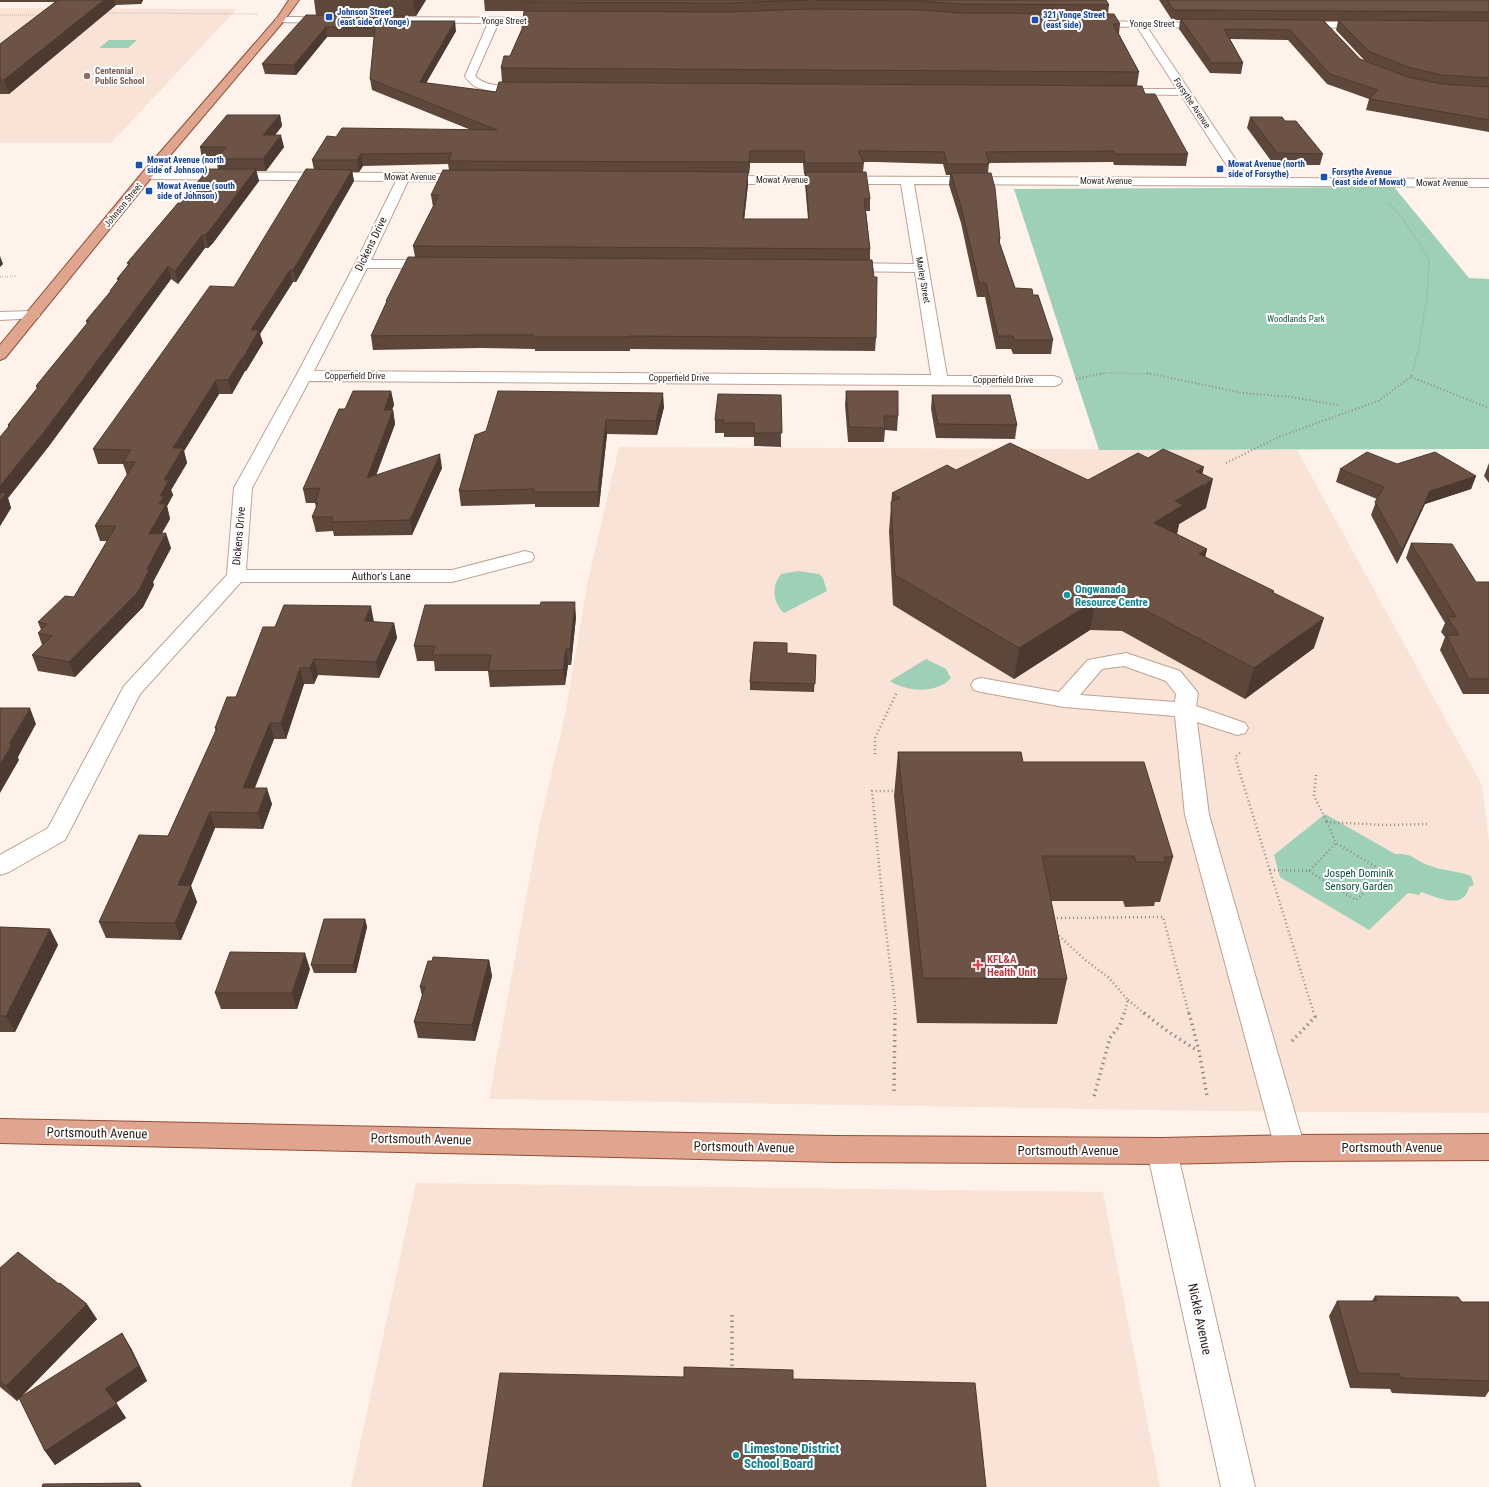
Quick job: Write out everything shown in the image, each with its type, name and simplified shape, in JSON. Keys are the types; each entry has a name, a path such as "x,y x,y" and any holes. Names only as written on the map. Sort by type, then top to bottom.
{"main road":[{"name":"Johnson Street","path":"0,355 147,175 282,17 294,0"},
{"name":"Portsmouth Avenue","path":"0,1131 834,1148 1162,1151 1290,1148 1489,1147"}],"street":[{"path":"282,17 344,20"},
{"name":"Yonge Street","path":"367,20 565,21"},
{"path":"494,21 470,76 474,82 483,86 514,89 538,89"},
{"name":"Yonge Street","path":"1077,24 1216,25"},
{"name":"Forsythe Avenue","path":"1140,24 1244,182"},
{"path":"1285,25 1379,25"},
{"path":"1324,25 1334,36"},
{"path":"1103,92 1184,92"},
{"name":"Mowat Avenue","path":"147,175 484,178"},
{"name":"Dickens Drive","path":"0,866 57,834 131,691 236,576 243,488 304,376 362,264 404,177"},
{"name":"Mowat Avenue","path":"707,180 1489,183"},
{"name":"Marley Street","path":"907,181 940,380"},
{"path":"362,264 450,264"},
{"path":"825,267 921,268"},
{"path":"0,316 33,315"},
{"name":"Copperfield Drive","path":"304,376 1054,381"},
{"name":"Author's Lane","path":"236,576 452,576 525,557"},
{"path":"1064,700 1095,664 1126,659 1173,676 1187,693 1185,710 1197,815 1290,1148"},
{"path":"980,685 1064,700 1185,710 1237,728"},
{"name":"Nickle Avenue","path":"1162,1151 1238,1487"}],"path":[{"path":"103,13 282,17"},
{"path":"0,16 41,14"},
{"path":"1226,463 1281,436 1378,401 1411,377 1419,346 1428,296 1428,259 1401,216 1368,183"},
{"path":"0,276 17,276"},
{"path":"1075,379 1106,373 1146,372 1170,379 1243,392 1291,397 1338,405"},
{"path":"1411,377 1489,408"},
{"path":"875,754 875,738 897,692"},
{"path":"1240,752 1235,758 1315,1017 1285,1048 1262,1050"},
{"path":"1270,870 1309,871 1356,900 1386,872 1336,843 1314,796 1316,775"},
{"path":"894,1092 895,1003 884,916 872,791 903,791"},
{"path":"1327,822 1385,825 1427,824"},
{"path":"1309,871 1336,843"},
{"path":"1199,1051 1166,1030 1128,1000 1108,977 1084,959 1056,933 1053,918 1162,917 1199,1051 1207,1096"},
{"path":"1094,1096 1110,1038 1120,1025 1128,1000"},
{"path":"731,1376 732,1315"}],"shaded area":[{"name":"Centennial Public School","path":"0,8 237,9 111,143 0,143"},
{"path":"619,447 1297,450 1482,785 1489,841 1489,1113 1210,1111 489,1099 539,827 565,715 587,585"},
{"path":"416,1183 1103,1192 1160,1487 351,1487"}],"green space":[{"path":"109,40 137,40 128,48 99,48"},
{"name":"Woodlands Park","path":"1394,187 1469,278 1489,279 1489,449 1099,450 1014,189"},
{"path":"798,571 819,574 823,578 827,591 784,613 777,604 775,594 776,584 781,574"},
{"path":"926,659 946,669 951,678 938,687 922,690 904,687 890,681"},
{"name":"Jospeh Dominik Sensory Garden","path":"1325,814 1395,854 1411,856 1436,868 1471,876 1474,885 1469,887 1462,899 1456,900 1442,899 1421,892 1419,895 1408,893 1369,930 1280,877 1274,855"}],"building":[{"path":"58,0 104,0 4,80 0,80 0,44"},
{"path":"525,0 808,0 727,3 524,2"},
{"path":"814,0 1106,0 1109,5 960,4 922,1"},
{"path":"1167,0 1489,0 1489,12 1174,10"},
{"path":"809,9 922,10 960,13 1114,14 1120,24 1113,24 1139,72 501,68 504,56 510,56 522,29 524,11 727,12"},
{"path":"306,15 408,16 405,21 455,21 420,82 496,92 499,82 1142,86 1145,94 1155,94 1188,154 1116,154 1114,151 986,152 989,164 947,164 944,152 877,151 858,151 864,163 805,163 804,151 750,151 749,162 448,161 452,153 361,154 357,160 312,160 327,136 336,137 342,128 497,130 370,79 375,28 326,27 294,65 262,64"},
{"path":"1181,19 1323,20 1360,59 1408,77 1442,84 1489,87 1489,120 1369,99 1378,90 1330,74 1290,30 1224,29 1243,63 1212,63"},
{"path":"1338,20 1489,21 1489,78 1442,75 1411,68 1370,52"},
{"path":"227,115 280,115 263,135 281,135 263,159 216,159 226,147 200,147"},
{"path":"1250,117 1282,117 1285,121 1296,121 1323,154 1277,153"},
{"path":"208,169 256,169 210,230 205,235 202,235 175,271 168,266 44,432 0,486 0,437 39,386 36,386 89,321 86,321 111,291 120,278 117,279 130,263 127,263 178,203 181,203"},
{"path":"306,169 352,170 293,270 290,270 251,330 259,330 243,358 228,380 216,380 173,448 183,448 164,480 169,480 160,496 164,496 159,504 166,504 149,534 166,533 147,569 149,570 138,592 69,662 32,655 52,636 38,633 47,624 38,622 65,596 74,597 116,526 95,526 135,462 123,462 131,450 93,449 210,286 234,287"},
{"path":"443,170 748,172 743,219 809,219 805,172 866,172 870,199 864,199 870,249 413,246 439,195 431,195"},
{"path":"951,173 991,173 995,188 1000,239 998,239 1015,288 1032,289 1033,295 1038,295 1053,340 1014,340 1013,336 998,336 986,283 979,283 962,210"},
{"path":"408,257 872,260 874,277 877,277 876,338 629,336 534,337 534,335 371,336 386,301"},
{"path":"353,391 391,391 384,410 393,410 367,478 440,454 410,520 331,522 333,517 312,517 318,503 315,503 320,488 303,489 339,409 345,409"},
{"path":"498,391 663,393 656,421 606,420 598,492 534,492 534,489 459,491 475,435 486,431"},
{"path":"846,391 898,391 898,416 884,416 885,428 849,427"},
{"path":"718,394 781,395 782,433 754,433 754,423 723,423 724,420 715,420"},
{"path":"932,395 1010,395 1017,425 938,424"},
{"name":"Ongwanada Resource Centre","path":"1010,443 1088,480 1138,453 1148,458 1163,449 1204,467 1196,471 1213,479 1175,501 1183,505 1154,523 1207,549 1199,554 1274,591 1272,592 1324,618 1254,668 1128,601 1096,600 1019,648 895,575 891,502 900,498 892,493 947,465 956,470"},
{"path":"1367,452 1397,464 1435,452 1476,476 1430,491 1402,550 1375,502 1384,487 1340,469"},
{"path":"0,493 6,493 0,502"},
{"path":"1411,543 1452,544 1476,582 1489,582 1489,679 1469,679 1446,635 1459,635 1447,617 1456,617"},
{"path":"541,602 575,602 570,649 566,649 563,670 488,671 491,655 432,655 435,646 414,646 425,605 540,605"},
{"path":"284,605 371,606 364,621 394,623 376,662 314,659 310,668 300,668 281,723 270,723 243,788 267,788 258,813 210,812 178,885 191,886 175,923 99,922 139,835 168,836 217,728 215,728 227,697 236,697 263,627 275,627"},
{"path":"754,642 787,643 787,653 816,655 815,684 750,682"},
{"path":"0,708 30,708 9,744 12,744 0,765"},
{"name":"KFL&A Health Unit","path":"898,752 1021,752 1023,762 1144,762 1173,857 1164,857 1166,862 1136,862 1134,856 1042,856 1067,979 923,978"},
{"path":"324,919 365,919 353,965 311,965"},
{"path":"0,927 50,929 6,1016 0,1016"},
{"path":"230,952 305,953 292,993 215,993"},
{"path":"433,957 489,960 472,1025 414,1022 425,987 420,987 428,961 432,961"},
{"path":"18,1252 87,1304 6,1386 0,1381 0,1268"},
{"path":"1375,1296 1458,1297 1462,1302 1489,1302 1489,1381 1401,1378 1399,1374 1358,1373 1337,1301 1377,1301"},
{"path":"122,1333 139,1366 105,1389 117,1404 45,1451 19,1398"},
{"name":"Limestone District School Board","path":"684,1367 793,1370 793,1379 975,1383 986,1487 483,1487 500,1373 684,1377"},
{"path":"139,1483 138,1487 42,1487 43,1484"}],"place":[{"name":"Johnson Street (east side of Yonge)","path":"329,17"},
{"name":"321 Yonge Street (east side)","path":"1035,20"},
{"name":"Centennial Public School","path":"87,76"},
{"name":"Mowat Avenue (north side of Johnson)","path":"139,165"},
{"name":"Mowat Avenue (north side of Forsythe)","path":"1220,169"},
{"name":"Forsythe Avenue (east side of Mowat)","path":"1324,177"},
{"name":"Mowat Avenue (south side of Johnson)","path":"149,191"},
{"name":"Ongwanada Resource Centre","path":"1067,595"},
{"name":"KFL&A Health Unit","path":"978,965"},
{"name":"Limestone District School Board","path":"736,1455"}]}
